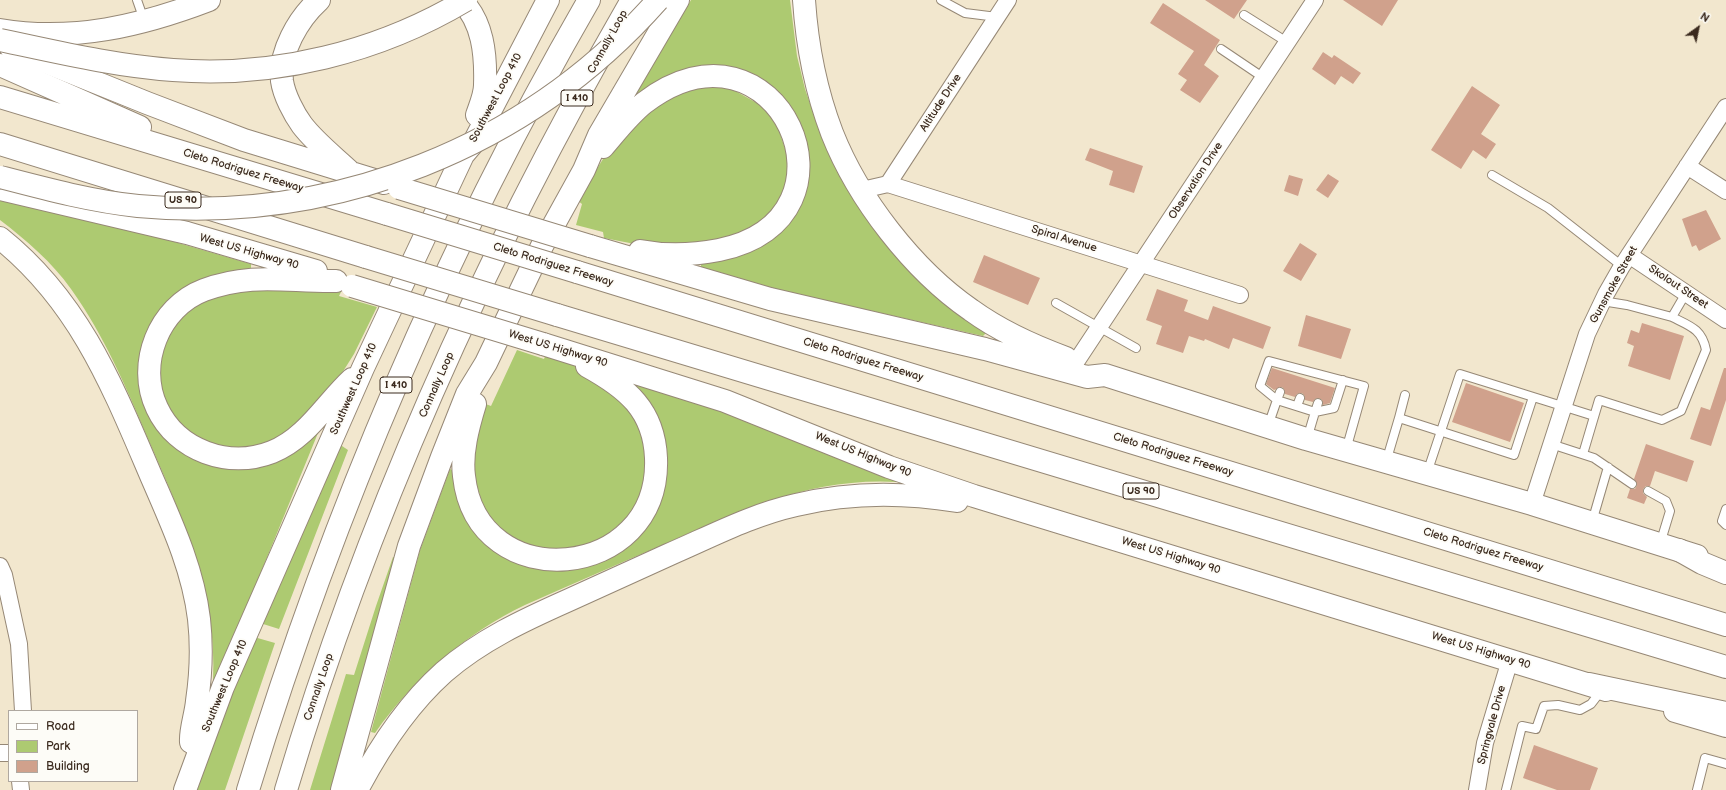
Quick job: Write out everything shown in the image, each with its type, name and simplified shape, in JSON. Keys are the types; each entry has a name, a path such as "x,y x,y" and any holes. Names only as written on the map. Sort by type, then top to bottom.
{"main road":[{"path":"0,30 44,34 80,34 144,22 209,0"},
{"path":"319,0 309,9 294,32 284,57 282,81 290,104 302,125 352,174"},
{"path":"461,0 471,10 482,33 485,85 463,155"},
{"path":"0,40 148,68 193,71 253,70 304,62 361,48 415,27 466,0"},
{"name":"Southwest Loop 410","path":"185,790 194,762 223,687 363,368 463,155 474,142 548,0"},
{"name":"I 410","path":"248,790 316,582 396,386 450,266 488,187 541,86 590,0"},
{"name":"Connally Loop","path":"286,790 356,583 395,484 436,387 524,198 632,0"},
{"path":"0,177 86,198 165,208 229,208 263,206 303,200 348,190 392,177 431,163 473,144 522,116 566,86 592,65 621,39 658,0"},
{"path":"342,790 398,582 420,515 467,394 486,363 536,258 584,170 606,121 678,0"},
{"path":"804,0 811,55 822,102 833,134 862,190 885,223 911,256 930,276 960,302 992,324 1015,336 1076,362 1090,366 1105,375 1345,451 1532,504 1726,564"},
{"path":"0,44 202,124 264,146 594,247 770,299 985,349 1086,377 1105,375"},
{"path":"0,65 136,125 199,158"},
{"path":"584,170 620,127 644,104 682,82 705,76 739,80 750,84 767,96 787,119 793,132 798,150 798,176 789,202 773,224 751,240 729,248 693,254 651,253 616,246 594,247"},
{"name":"Cleto Rodriguez Freeway","path":"0,97 577,272 1726,625"},
{"name":"US 90","path":"0,144 1726,667"},
{"name":"West US Highway 90","path":"0,190 187,233 317,272 344,284 725,401 895,469 1000,505 1726,726"},
{"path":"0,238 42,277 65,305 89,340 105,371 176,534 192,585 199,628 199,685 191,740 194,762"},
{"path":"344,284 270,278 241,280 209,288 187,299 166,319 154,342 150,370 151,389 154,401 163,420 172,430 195,448 220,457 237,459 251,458 273,451 293,440 363,368"},
{"path":"486,363 471,417 463,465 466,491 473,508 491,534 514,550 542,560 564,561 579,558 596,553 614,543 626,534 641,515 650,497 654,482 656,452 649,424 643,411 633,398 609,379 551,347"},
{"path":"357,790 380,749 402,717 428,688 461,659 514,625 637,568 755,518 789,506 818,500 857,495 901,495 974,504 1000,505"},
{"path":"1669,547 1726,573"},
{"path":"1596,686 1726,713"}],"street":[{"name":"Altitude Drive","path":"888,184 1008,0"},
{"name":"Observation Drive","path":"1076,362 1315,0"},
{"name":"Gunsmoke Street","path":"1532,504 1587,334 1602,301 1626,260 1726,107"},
{"path":"1687,166 1726,191"},
{"path":"862,190 888,184"},
{"name":"Spiral Avenue","path":"888,184 1240,295"},
{"name":"Skolout Street","path":"1626,260 1686,293 1726,320"},
{"path":"1,568 19,644 23,710"},
{"name":"Springvale Drive","path":"1477,790 1487,737 1510,660"}],"lane":[{"path":"137,0 144,22"},
{"path":"941,0 965,13 997,17"},
{"path":"1244,15 1287,42"},
{"path":"1222,49 1264,78"},
{"path":"1492,174 1548,208 1626,260"},
{"path":"1672,317 1686,293"},
{"path":"1583,454 1599,400 1662,420 1681,411 1706,350 1704,342 1696,329 1672,317 1627,305 1602,301"},
{"path":"1056,304 1136,348"},
{"path":"1343,380 1334,408 1315,412 1298,402 1278,396 1260,386 1269,361 1288,369 1324,380 1343,380 1364,386 1345,451"},
{"path":"1427,474 1460,374 1594,416"},
{"path":"1386,462 1406,395"},
{"path":"1268,427 1278,396"},
{"path":"1398,418 1514,455 1533,397"},
{"path":"1306,439 1318,403"},
{"path":"1551,444 1594,458 1632,484"},
{"path":"1591,523 1608,467"},
{"path":"1648,491 1666,501 1670,511 1669,547"},
{"path":"1726,509 1722,521 1726,525"},
{"path":"1506,790 1522,726 1536,729 1544,706 1558,705 1580,710 1584,709 1591,704 1596,686"},
{"path":"1698,790 1705,758 1726,764"}],"green space":[{"path":"691,0 790,0 797,56 805,89 821,135 987,332 983,336 770,288 701,268 701,263 744,254 764,244 782,229 792,217 800,203 808,178 808,152 802,128 790,107 773,89 752,75 727,68 692,68 659,82 636,98 635,95"},
{"path":"721,83 773,112 792,170 774,213 727,242 645,246 604,238 603,232 576,225 582,204 577,200 610,148 620,136 674,92"},
{"path":"0,199 168,240 251,264 251,269 212,276 141,362 199,459 318,433 216,682 213,681 213,649 210,617 204,587 195,557 173,497 131,400 104,343 83,307 64,279 38,252 0,220"},
{"path":"329,289 341,292 339,296 377,307 354,354 337,381 310,413 276,440 244,449 211,445 183,427 165,404 158,375 162,344 183,311 226,290"},
{"path":"517,350 544,359 546,354 575,365 592,375 636,414 650,457 636,511 593,546 543,551 511,538 485,513 471,465 483,403 491,406"},
{"path":"635,381 685,396 899,479 897,482 866,482 836,485 806,490 778,498 721,519 525,605 482,630 442,659 406,694 375,733 371,732 420,550 450,469 454,471 457,493 462,503 526,557 542,568 560,570 574,568 597,561 630,541 644,527 655,511 663,494 667,475 667,455 658,427 632,385"},
{"path":"339,444 348,450 279,629 260,623"},
{"path":"393,557 400,559 337,790 310,790 346,674 354,675"},
{"path":"254,637 275,643 225,790 195,790 202,769"}],"building":[{"path":"1205,0 1247,0 1234,19"},
{"path":"1343,0 1398,0 1382,26"},
{"path":"1163,3 1220,40 1204,65 1219,76 1200,103 1180,90 1187,80 1178,74 1194,51 1150,23"},
{"path":"1323,52 1332,58 1334,55 1361,73 1353,84 1341,76 1335,85 1312,69"},
{"path":"1472,86 1500,105 1481,134 1496,144 1486,159 1473,150 1461,169 1431,150"},
{"path":"1090,148 1143,166 1134,193 1109,185 1113,171 1085,160"},
{"path":"1328,174 1339,181 1328,198 1316,190"},
{"path":"1289,175 1303,179 1298,196 1284,191"},
{"path":"1706,210 1721,239 1699,251 1696,245 1692,247 1682,219"},
{"path":"1300,243 1317,254 1301,281 1283,271"},
{"path":"984,255 1040,278 1028,305 973,282"},
{"path":"1157,289 1188,300 1184,311 1208,320 1213,306 1271,327 1263,349 1233,338 1229,349 1205,339 1204,341 1189,336 1183,353 1156,344 1162,326 1146,320"},
{"path":"1306,315 1351,329 1341,359 1298,346"},
{"path":"1642,323 1684,336 1670,380 1628,366 1634,346 1627,343 1631,330 1639,333"},
{"path":"1272,368 1335,388 1330,403 1323,405 1322,400 1319,398 1315,399 1313,402 1305,400 1302,393 1297,394 1295,397 1285,394 1282,387 1274,390 1266,384"},
{"path":"1724,368 1726,368 1726,400 1711,446 1690,439 1701,407 1710,410"},
{"path":"1466,383 1524,403 1510,442 1452,422"},
{"path":"1646,444 1694,461 1687,482 1655,471 1650,486 1646,486 1643,489 1643,493 1647,497 1644,504 1627,498 1630,489 1635,489 1637,485 1634,479"},
{"path":"1534,745 1598,768 1590,790 1557,790 1523,778"}]}
